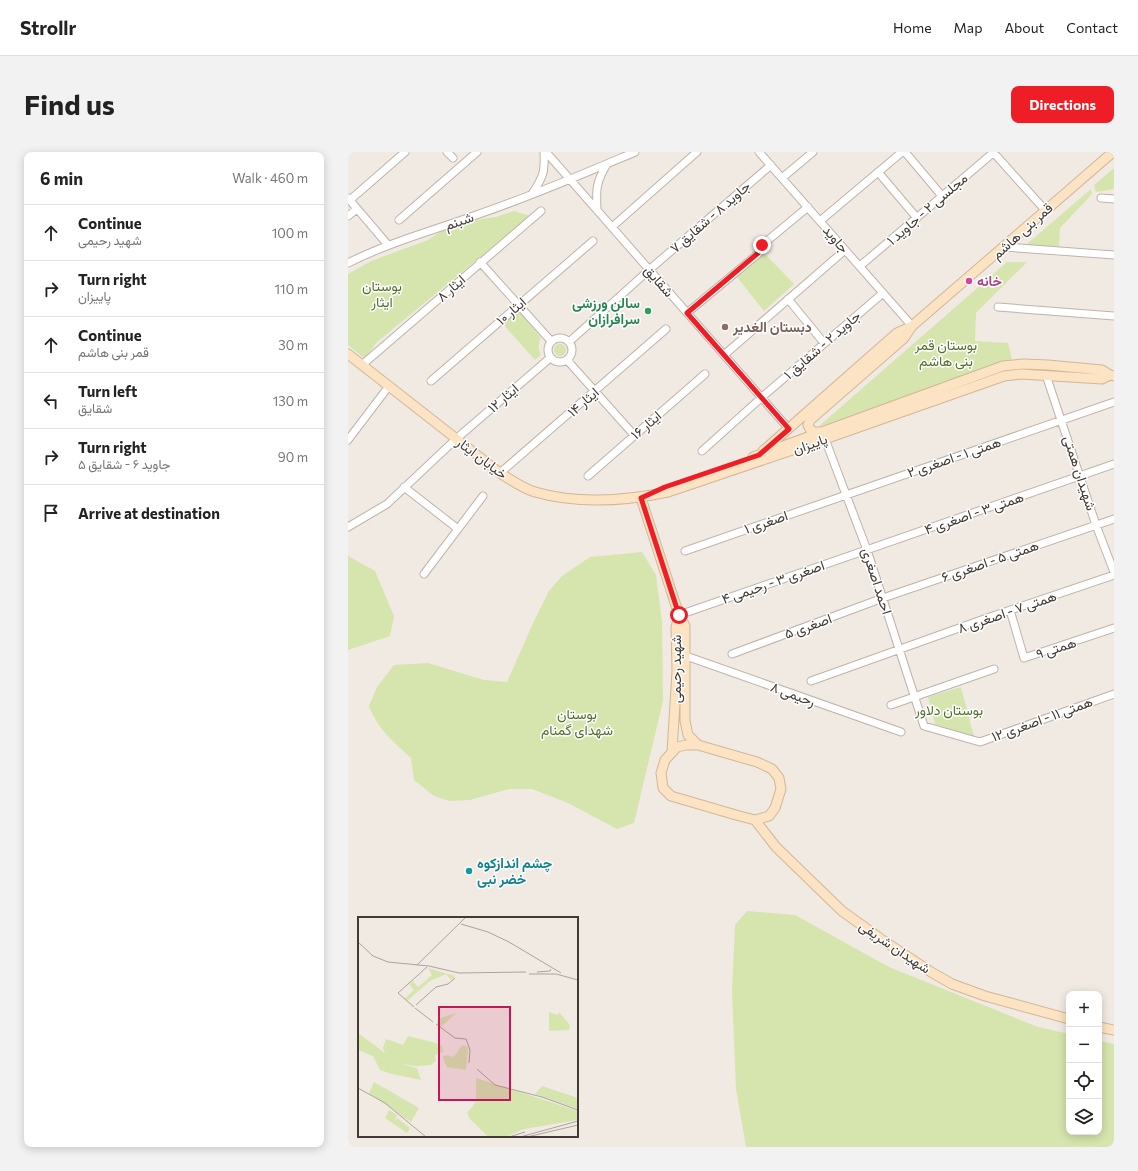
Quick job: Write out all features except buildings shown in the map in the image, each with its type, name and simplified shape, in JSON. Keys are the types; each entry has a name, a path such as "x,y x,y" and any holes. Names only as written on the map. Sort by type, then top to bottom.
{"street":[{"path":"388,245 349,199 405,152"},
{"path":"448,152 453,158"},
{"path":"399,220 477,152"},
{"path":"532,194 542,178 545,152"},
{"name":"شقایق","path":"545,152 789,429"},
{"name":"شبنم","path":"348,263 388,245 481,214 570,180 635,152"},
{"path":"612,227 697,152"},
{"name":"جاوید","path":"759,152 912,326"},
{"path":"782,178 813,152"},
{"path":"820,220 903,152 942,196"},
{"path":"994,152 1045,210"},
{"name":"مجلسی ۲ - جاوید ۱","path":"860,266 994,152"},
{"name":"قمر بنی هاشم","path":"759,455 897,333 912,326 1113,152"},
{"path":"597,210 596,191 599,177 607,164"},
{"name":"جاوید ۸ - شقایق ۷","path":"568,342 771,165"},
{"path":"878,172 917,218"},
{"path":"1101,198 1114,199"},
{"path":"687,313 758,253 762,245 808,207"},
{"path":"348,216 357,209"},
{"name":"ایثار ۸","path":"362,365 541,211"},
{"name":"ایثار ۱۰","path":"431,381 593,242"},
{"path":"1004,247 1114,256"},
{"path":"724,355 845,250"},
{"path":"480,262 551,341"},
{"name":"جاوید ۲ - شقایق ۱","path":"702,451 883,293"},
{"path":"788,299 824,343"},
{"path":"998,307 1114,316"},
{"name":"قمر بنی هاشم","path":"824,436 810,429 808,425 810,420 904,338 912,326"},
{"name":"ایثار ۱۴","path":"500,473 666,329"},
{"path":"562,338 568,342 572,351 568,360 564,362 556,362 550,358 547,351 551,341 562,338"},
{"name":"خیابان ایثار","path":"348,354 517,485 534,492 588,500 641,498"},
{"name":"ایثار ۱۲","path":"348,527 387,504 456,439 550,358"},
{"path":"568,360 634,435"},
{"name":"پاییزان","path":"641,498 665,487 759,455 824,436 1003,366 1024,364 1048,365 1102,370 1112,375"},
{"path":"1046,375 1048,365"},
{"name":"ایثار ۱۶","path":"588,476 705,374"},
{"name":"پاییزان","path":"641,498 668,492 824,436 1004,376 1021,374 1102,379 1112,375"},
{"name":"شهیدان همتی","path":"1046,375 1081,476 1096,525 1114,572"},
{"path":"348,440 389,386"},
{"name":"همتی ۱ - اصغری ۲","path":"846,494 1114,402"},
{"name":"احمد اصغری","path":"824,436 867,550 924,726"},
{"name":"همتی ۳ - اصغری ۴","path":"867,550 1114,464"},
{"path":"404,487 458,529"},
{"name":"اصغری ۱","path":"685,550 846,494"},
{"path":"424,574 483,496"},
{"name":"شهید رحیمی","path":"641,498 679,615 676,627 677,671 672,752"},
{"name":"همتی ۵ - اصغری ۶","path":"883,598 1114,519"},
{"name":"اصغری ۳ - رحیمی ۴","path":"679,615 867,550"},
{"name":"همتی ۷ - اصغری ۸","path":"811,681 1010,610 1114,575"},
{"name":"اصغری ۵","path":"732,654 883,598"},
{"name":"همتی ۹","path":"1010,610 1024,658 1114,628"},
{"path":"679,615 685,626 685,721 688,735 698,745"},
{"name":"رحیمی ۸","path":"686,656 901,732"},
{"path":"892,705 994,669"},
{"name":"همتی ۱۱ - اصغری ۱۲","path":"924,726 980,742 1114,694"},
{"path":"698,745 757,762 772,769 779,778 781,789 775,808 769,816 755,820 670,796 664,788 661,773 665,760 677,747 698,745"},
{"name":"شهیدان شریفی","path":"755,820 776,847 842,910 881,939 926,968 952,984 985,996 1066,1018"},
{"path":"1102,1028 1114,1030"}],"green space":[{"path":"1114,168 1114,189 1096,192 1094,185"},
{"path":"1091,189 1092,194 1060,228 1059,249 1027,244"},
{"name":"بوستان ایثار","path":"514,211 530,216 377,342 365,359 348,345 348,274 371,261 428,240 454,223 496,217"},
{"path":"765,254 794,284 764,311 737,277"},
{"name":"بوستان قمر بنی هاشم","path":"1007,262 1027,262 976,313 975,341 1008,343 1012,359 818,427"},
{"path":"520,311 541,338 539,342 539,351 541,355 535,360 503,324"},
{"path":"562,344 565,345 565,355 558,356 555,355 554,348 555,345"},
{"name":"بوستان شهدای گمنام","path":"642,552 656,575 662,622 663,701 634,823 617,829 568,803 532,789 509,789 470,800 449,801 434,796 414,780 411,758 382,729 369,706 377,687 394,665 428,663 484,680 507,682 549,591 562,576 590,557"},
{"path":"348,556 375,571 394,616 390,636 348,650"},
{"name":"بوستان دلاور","path":"961,687 974,737 935,724 928,697"},
{"path":"747,911 795,915 889,967 1038,1027 1066,1033 1066,1135 1102,1135 1102,1042 1114,1044 1114,1147 746,1147 736,1089 732,991 735,925"}],"place":[{"name":"خانه","path":"969,281"},
{"name":"سالن ورزشی سرافرازان","path":"648,311"},
{"name":"دبستان الغدیر","path":"725,327"},
{"name":"چشم اندازکوه خضر نبی","path":"469,871"}],"route":[{"path":"679,615 641,498 665,487 759,455 789,429 687,313 758,253 762,245"}]}
